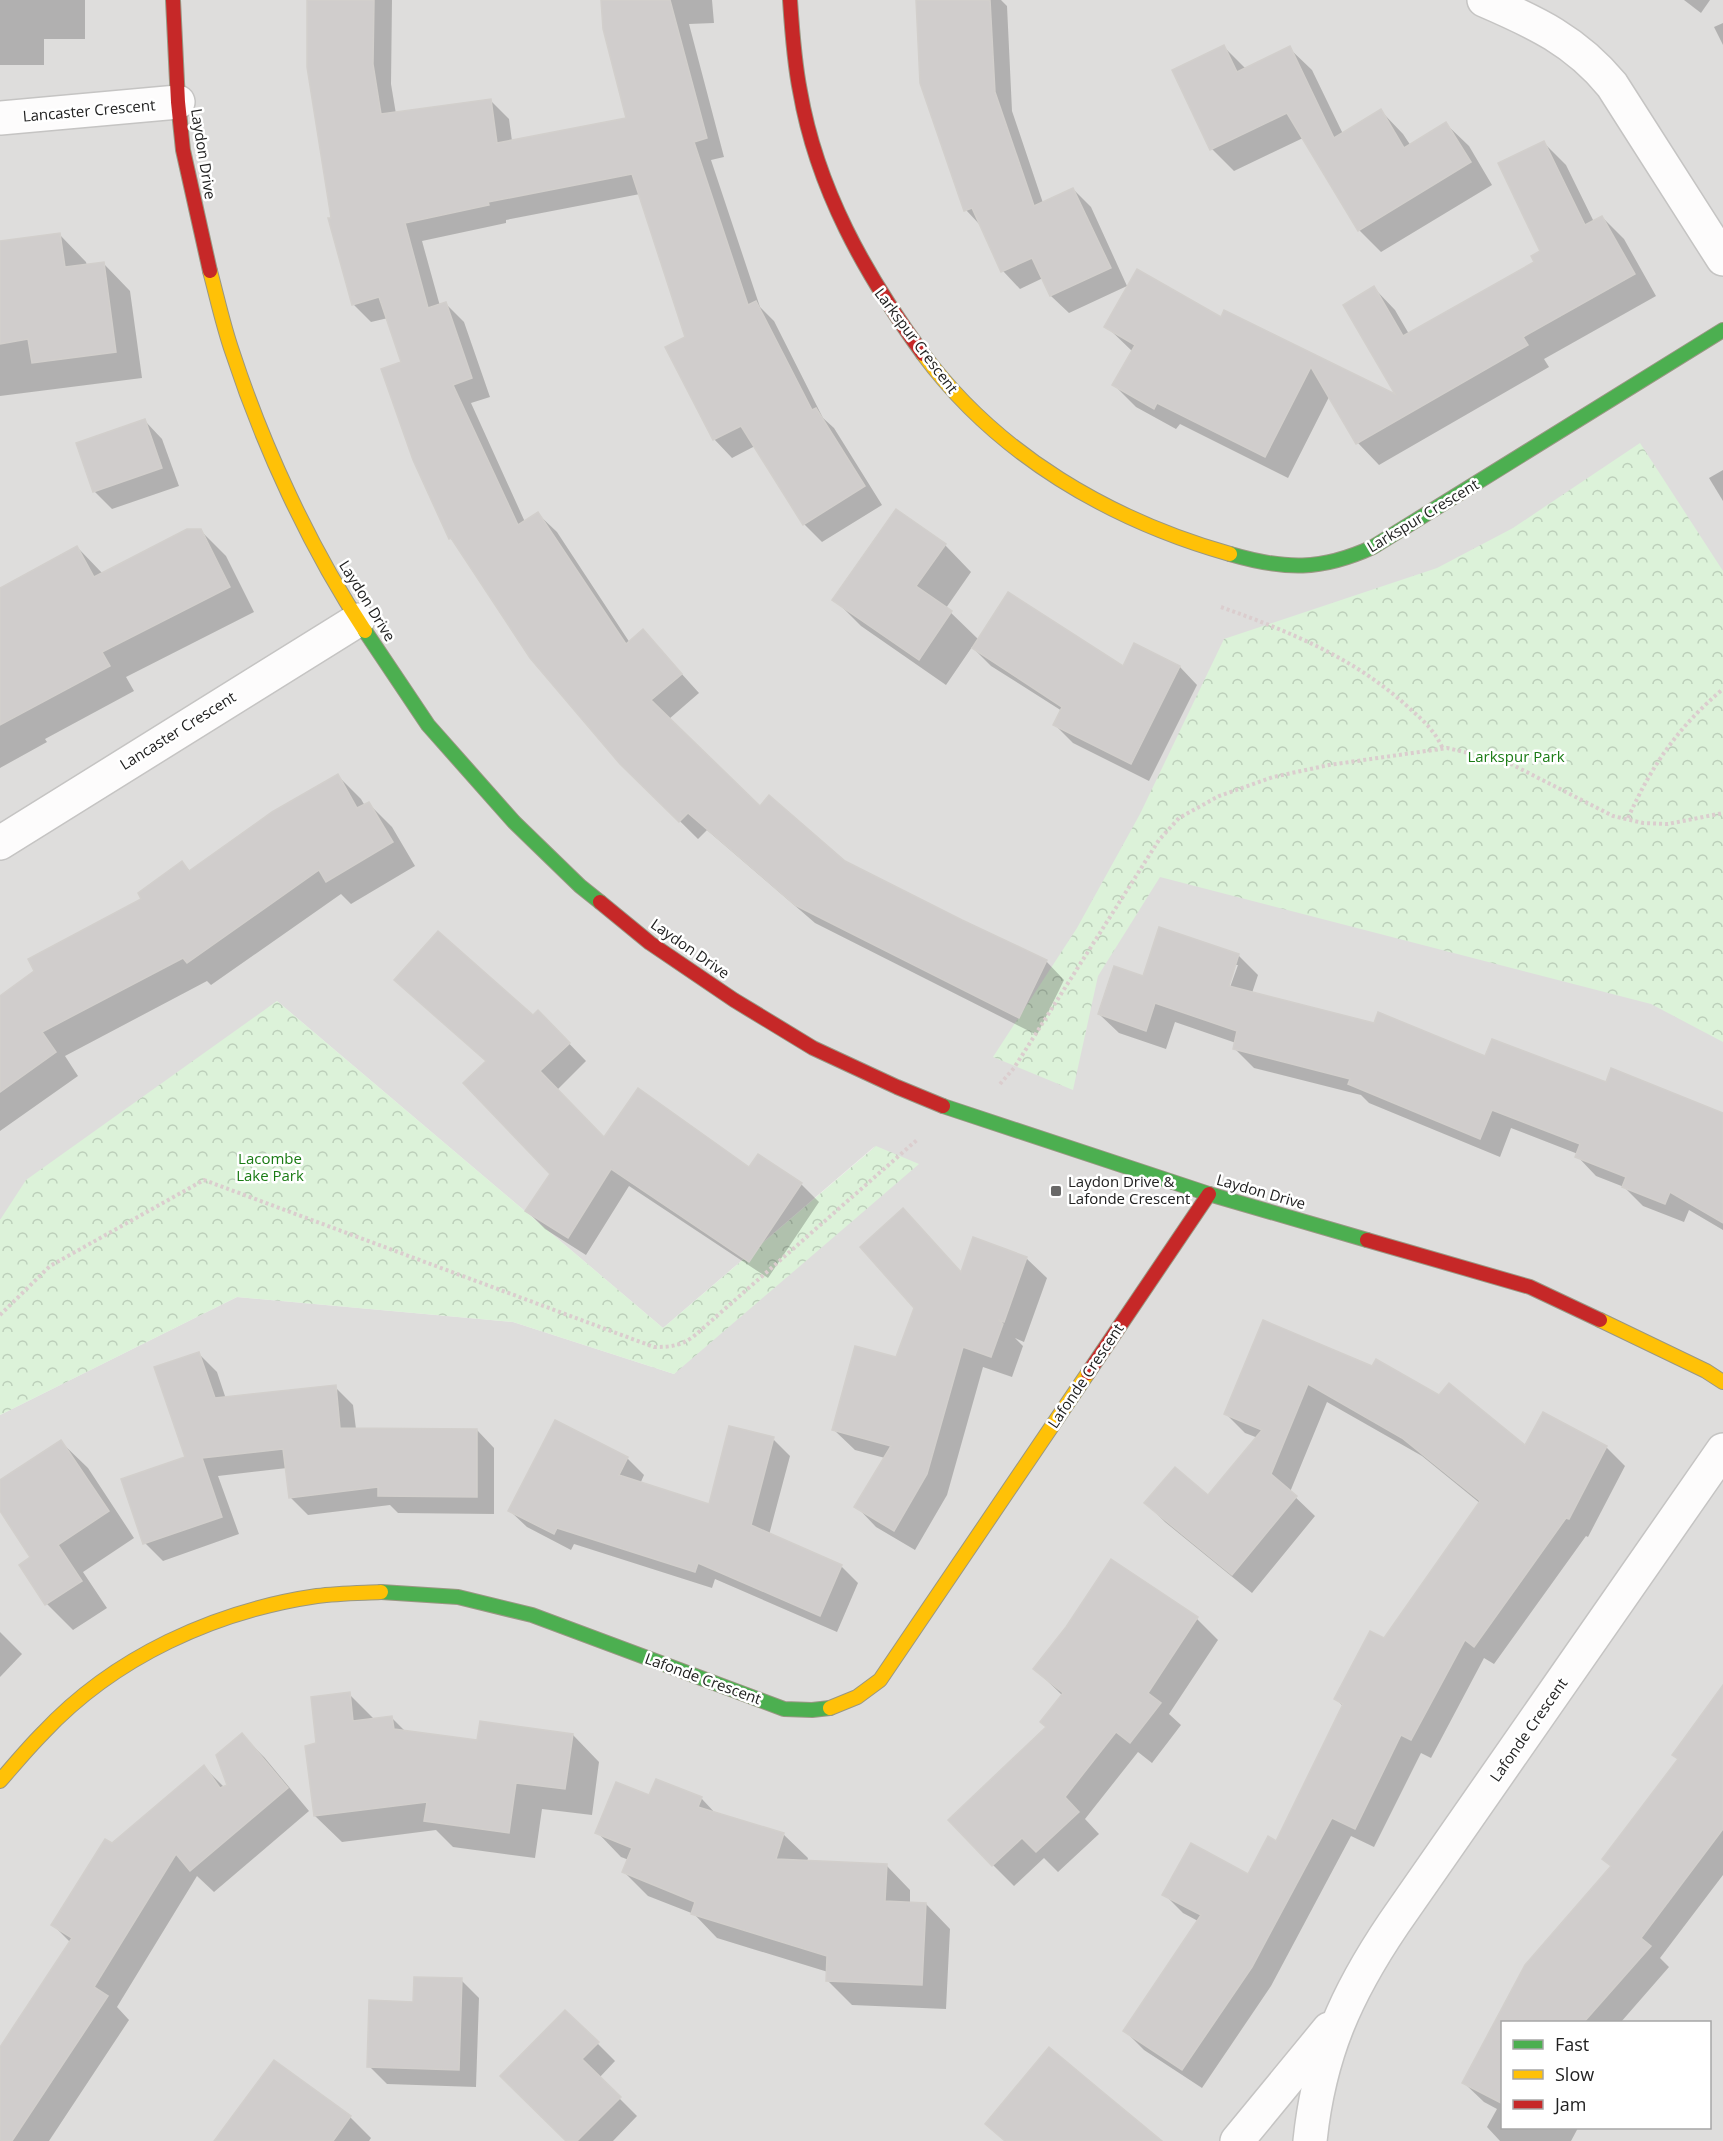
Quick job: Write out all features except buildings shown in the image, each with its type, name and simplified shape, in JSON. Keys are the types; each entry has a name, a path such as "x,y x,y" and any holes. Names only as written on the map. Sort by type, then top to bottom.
{"street":[{"name":"Laydon Drive","path":"173,0 183,150 201,236 216,299 245,389 278,469 328,571 428,724 514,822 580,886 651,943 734,1000 813,1048 897,1087 959,1112 1209,1194 1530,1287 1706,1371 1723,1382"},
{"name":"Larkspur Crescent","path":"790,0 791,40 798,91 822,178 845,233 860,262 886,302 958,397 1014,447 1062,481 1105,505 1168,533 1250,560 1310,565 1338,562 1393,535 1723,330"},
{"path":"1484,0 1559,35 1599,69 1612,85 1723,259"},
{"name":"Lancaster Crescent","path":"0,118 178,102"},
{"name":"Lancaster Crescent","path":"0,843 358,620"},
{"name":"Lafonde Crescent","path":"0,1781 50,1725 81,1697 116,1672 153,1650 191,1629 238,1612 287,1600 332,1594 406,1592 450,1596 493,1605 532,1615 784,1709 818,1711 852,1700 880,1680 1209,1194"},
{"name":"Lafonde Crescent","path":"1310,2141 1313,2113 1328,2048 1341,2013 1357,1981 1723,1450"},
{"name":"Lafonde Crescent","path":"1238,2141 1341,2013"}],"path":[{"path":"1221,607 1281,629 1366,673 1394,694 1432,729 1443,749"},
{"path":"1628,818 1655,765 1683,727 1723,689"},
{"path":"998,1087 1014,1068 1160,840 1179,818 1219,796 1274,777 1329,765 1443,749 1484,755 1507,762 1613,816 1643,823 1668,824 1723,813"},
{"path":"0,1315 50,1266 204,1180 654,1347 682,1345 921,1136"}],"shaded area":[{"path":"0,0 1723,0 1723,2141 0,2141 0,1415 237,1297 513,1322 674,1374 875,1146 663,1328 277,1001 0,1220"}],"green space":[{"name":"Larkspur Park","path":"1640,443 1723,571 1723,1042 1651,1004 1160,877 1098,976 1073,1090 993,1057 1077,928 1140,814 1224,639 1437,568 1513,528"},
{"name":"Lacombe Lake Park","path":"277,1001 663,1328 876,1146 919,1164 674,1374 513,1322 237,1297 0,1415 0,1220 26,1180"}],"traffic: fast":[{"path":"1230,554 1268,563 1303,565 1336,560 1373,547 1723,330"},
{"path":"365,631 428,725 514,822 580,886 600,902"},
{"path":"943,1106 1209,1194 1367,1240"},
{"path":"381,1592 458,1597 532,1615 784,1709 830,1708"}],"traffic: slow":[{"path":"210,271 244,387 273,459 325,566 365,631"},
{"path":"923,354 953,390 986,423 1021,453 1060,479 1142,523 1230,554"},
{"path":"1600,1320 1706,1371 1723,1382"},
{"path":"830,1708 857,1697 880,1680 1088,1373"},
{"path":"0,1781 37,1739 71,1706 134,1660 168,1642 204,1626 279,1603 325,1595 381,1592"}],"traffic: jam":[{"path":"173,0 183,150 210,271"},
{"path":"790,0 798,80 818,162 831,196 863,261 923,354"},
{"path":"600,902 650,943 734,1000 813,1048 943,1106"},
{"path":"1088,1373 1209,1194"},
{"path":"1367,1240 1530,1287 1600,1320"}],"place":[{"name":"Laydon Drive & Lafonde Crescent","path":"1056,1191"}]}
